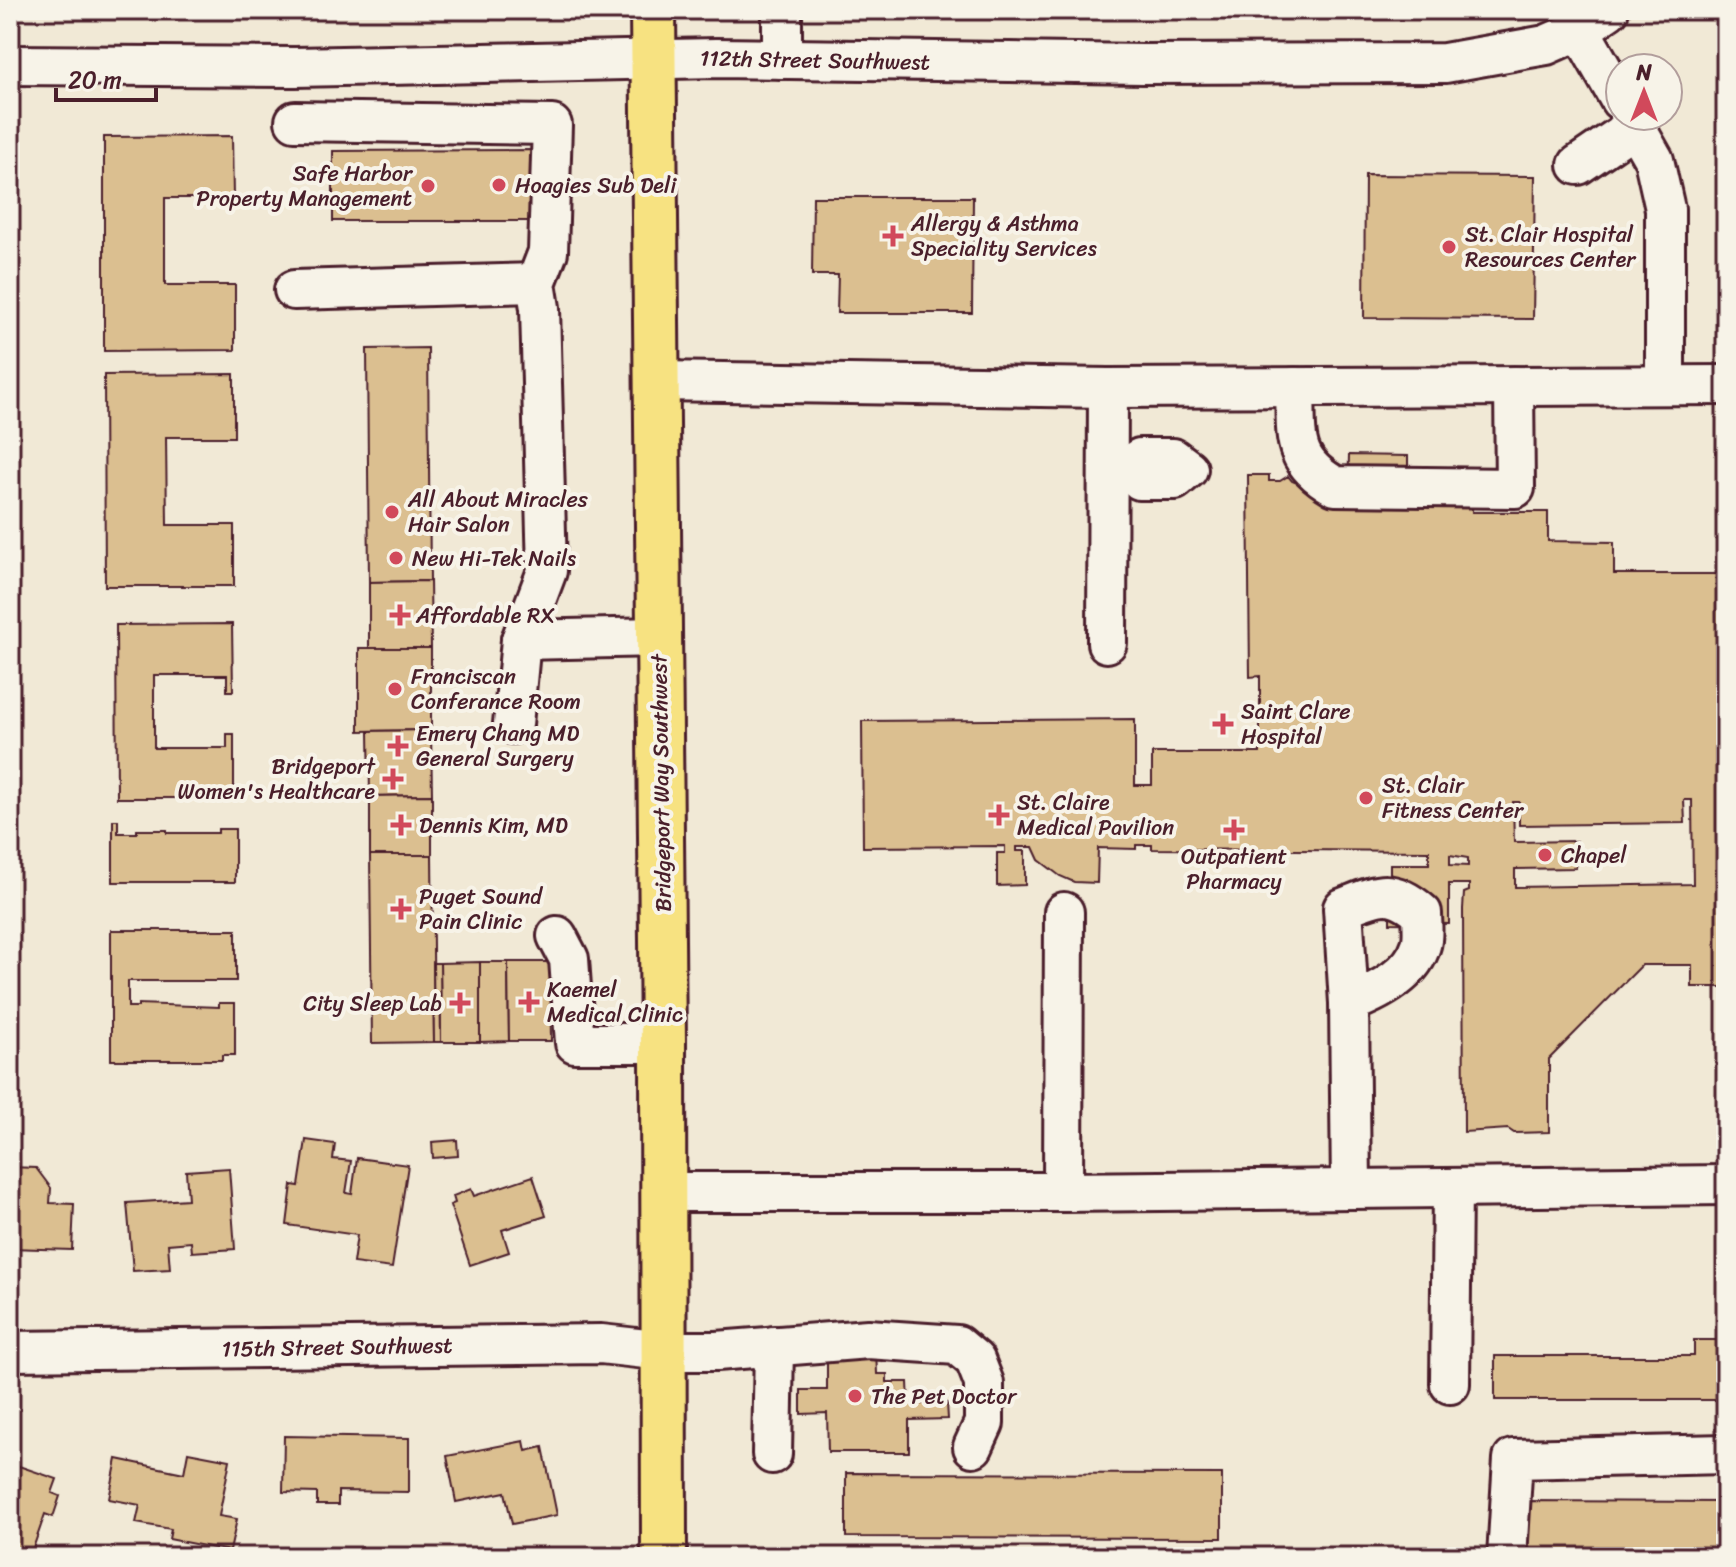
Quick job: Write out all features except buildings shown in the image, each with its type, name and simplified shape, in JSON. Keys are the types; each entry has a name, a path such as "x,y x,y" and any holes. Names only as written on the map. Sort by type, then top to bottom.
{"main road":[{"name":"Bridgeport Way Southwest","path":"653,10 663,1043 664,1557"}],"street":[{"path":"782,10 782,59"},
{"name":"112th Street Southwest","path":"10,65 295,67 654,59 1143,64 1445,63 1546,45 1594,20"},
{"path":"1594,20 1606,52"},
{"path":"295,121 552,125 548,252 536,283 540,308 547,571 521,640 513,724"},
{"path":"1578,165 1610,132"},
{"path":"1638,132 1654,160 1666,219 1665,385"},
{"path":"294,290 536,283"},
{"path":"657,381 1108,388 1726,385"},
{"path":"1295,387 1297,442 1303,461 1317,476 1335,486 1515,488 1514,386"},
{"path":"1107,643 1118,467 1108,388"},
{"path":"521,640 660,637"},
{"path":"1063,1192 1064,912"},
{"path":"557,936 569,959 575,1043 663,1043"},
{"path":"1349,1003 1351,1189"},
{"path":"664,1192 1063,1192 1726,1185"},
{"path":"1450,1384 1452,1188"},
{"name":"115th Street Southwest","path":"10,1351 601,1344 664,1351 717,1351 868,1339 957,1345 975,1360 984,1383 984,1423 973,1447"},
{"path":"772,1454 774,1346"},
{"path":"1507,1557 1513,1459 1726,1454"}],"place":[{"name":"Hoagies Sub Deli","path":"499,185"},
{"name":"Safe Harbor Property Management","path":"428,186"},
{"name":"Allergy & Asthma Speciality Services","path":"893,236"},
{"name":"St. Clair Hospital Resources Center","path":"1449,247"},
{"name":"All About Miracles Hair Salon","path":"392,512"},
{"name":"New Hi-Tek Nails","path":"396,558"},
{"name":"Affordable RX","path":"400,615"},
{"name":"Franciscan Conferance Room","path":"395,689"},
{"name":"Saint Clare Hospital","path":"1223,724"},
{"name":"Emery Chang MD General Surgery","path":"398,746"},
{"name":"Bridgeport Women's Healthcare","path":"393,779"},
{"name":"St. Clair Fitness Center","path":"1366,798"},
{"name":"St. Claire Medical Pavilion","path":"999,815"},
{"name":"Dennis Kim, MD","path":"401,825"},
{"name":"Outpatient Pharmacy","path":"1234,830"},
{"name":"Chapel","path":"1545,855"},
{"name":"Puget Sound Pain Clinic","path":"401,909"},
{"name":"Kaemel Medical Clinic","path":"529,1002"},
{"name":"City Sleep Lab","path":"460,1003"},
{"name":"The Pet Doctor","path":"855,1396"}]}
